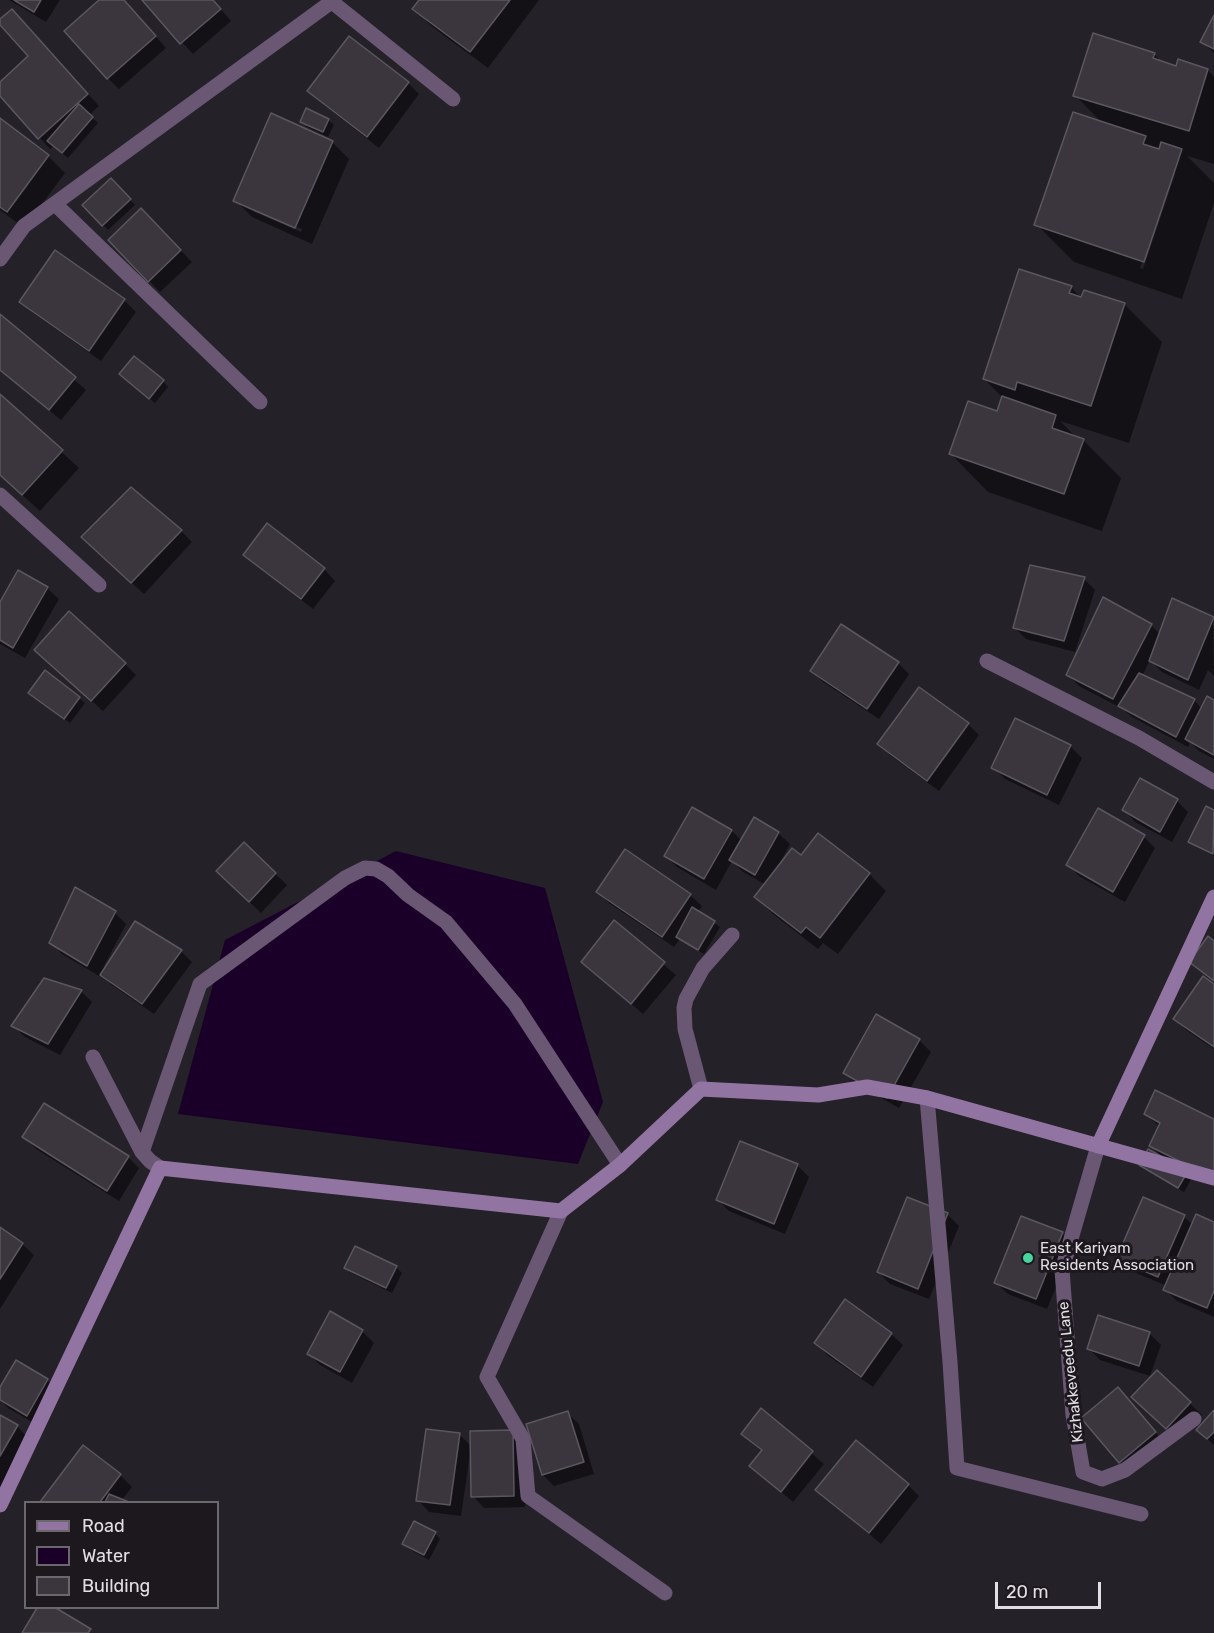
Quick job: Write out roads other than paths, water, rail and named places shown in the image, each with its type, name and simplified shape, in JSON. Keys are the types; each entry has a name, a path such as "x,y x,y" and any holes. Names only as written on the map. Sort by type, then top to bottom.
{"street":[{"path":"0,259 24,226 333,1 453,99"},
{"path":"55,204 260,402"},
{"path":"0,495 99,585"},
{"path":"987,661 1138,738 1214,782"},
{"path":"142,1152 201,984 345,878 365,868 376,869 388,876 408,895 446,922 515,1004 620,1165"},
{"path":"1098,1146 1214,897"},
{"path":"701,1089 685,1029 684,1008 686,999 703,968 732,935"},
{"path":"93,1057 142,1152 160,1168 561,1211"},
{"path":"665,1593 528,1496 523,1439 487,1377 561,1211 620,1165 701,1089 818,1095 867,1087 927,1098 1214,1178"},
{"path":"927,1098 950,1350 957,1468 1141,1514"},
{"name":"Kizhakkeveedu Lane","path":"1098,1146 1062,1270 1073,1415 1083,1472 1102,1479 1125,1470 1194,1419"},
{"path":"0,1505 160,1168"}],"water":[{"path":"396,851 545,888 603,1102 578,1164 178,1114 225,940"}],"place":[{"name":"East Kariyam Residents Association","path":"1028,1258"}]}
